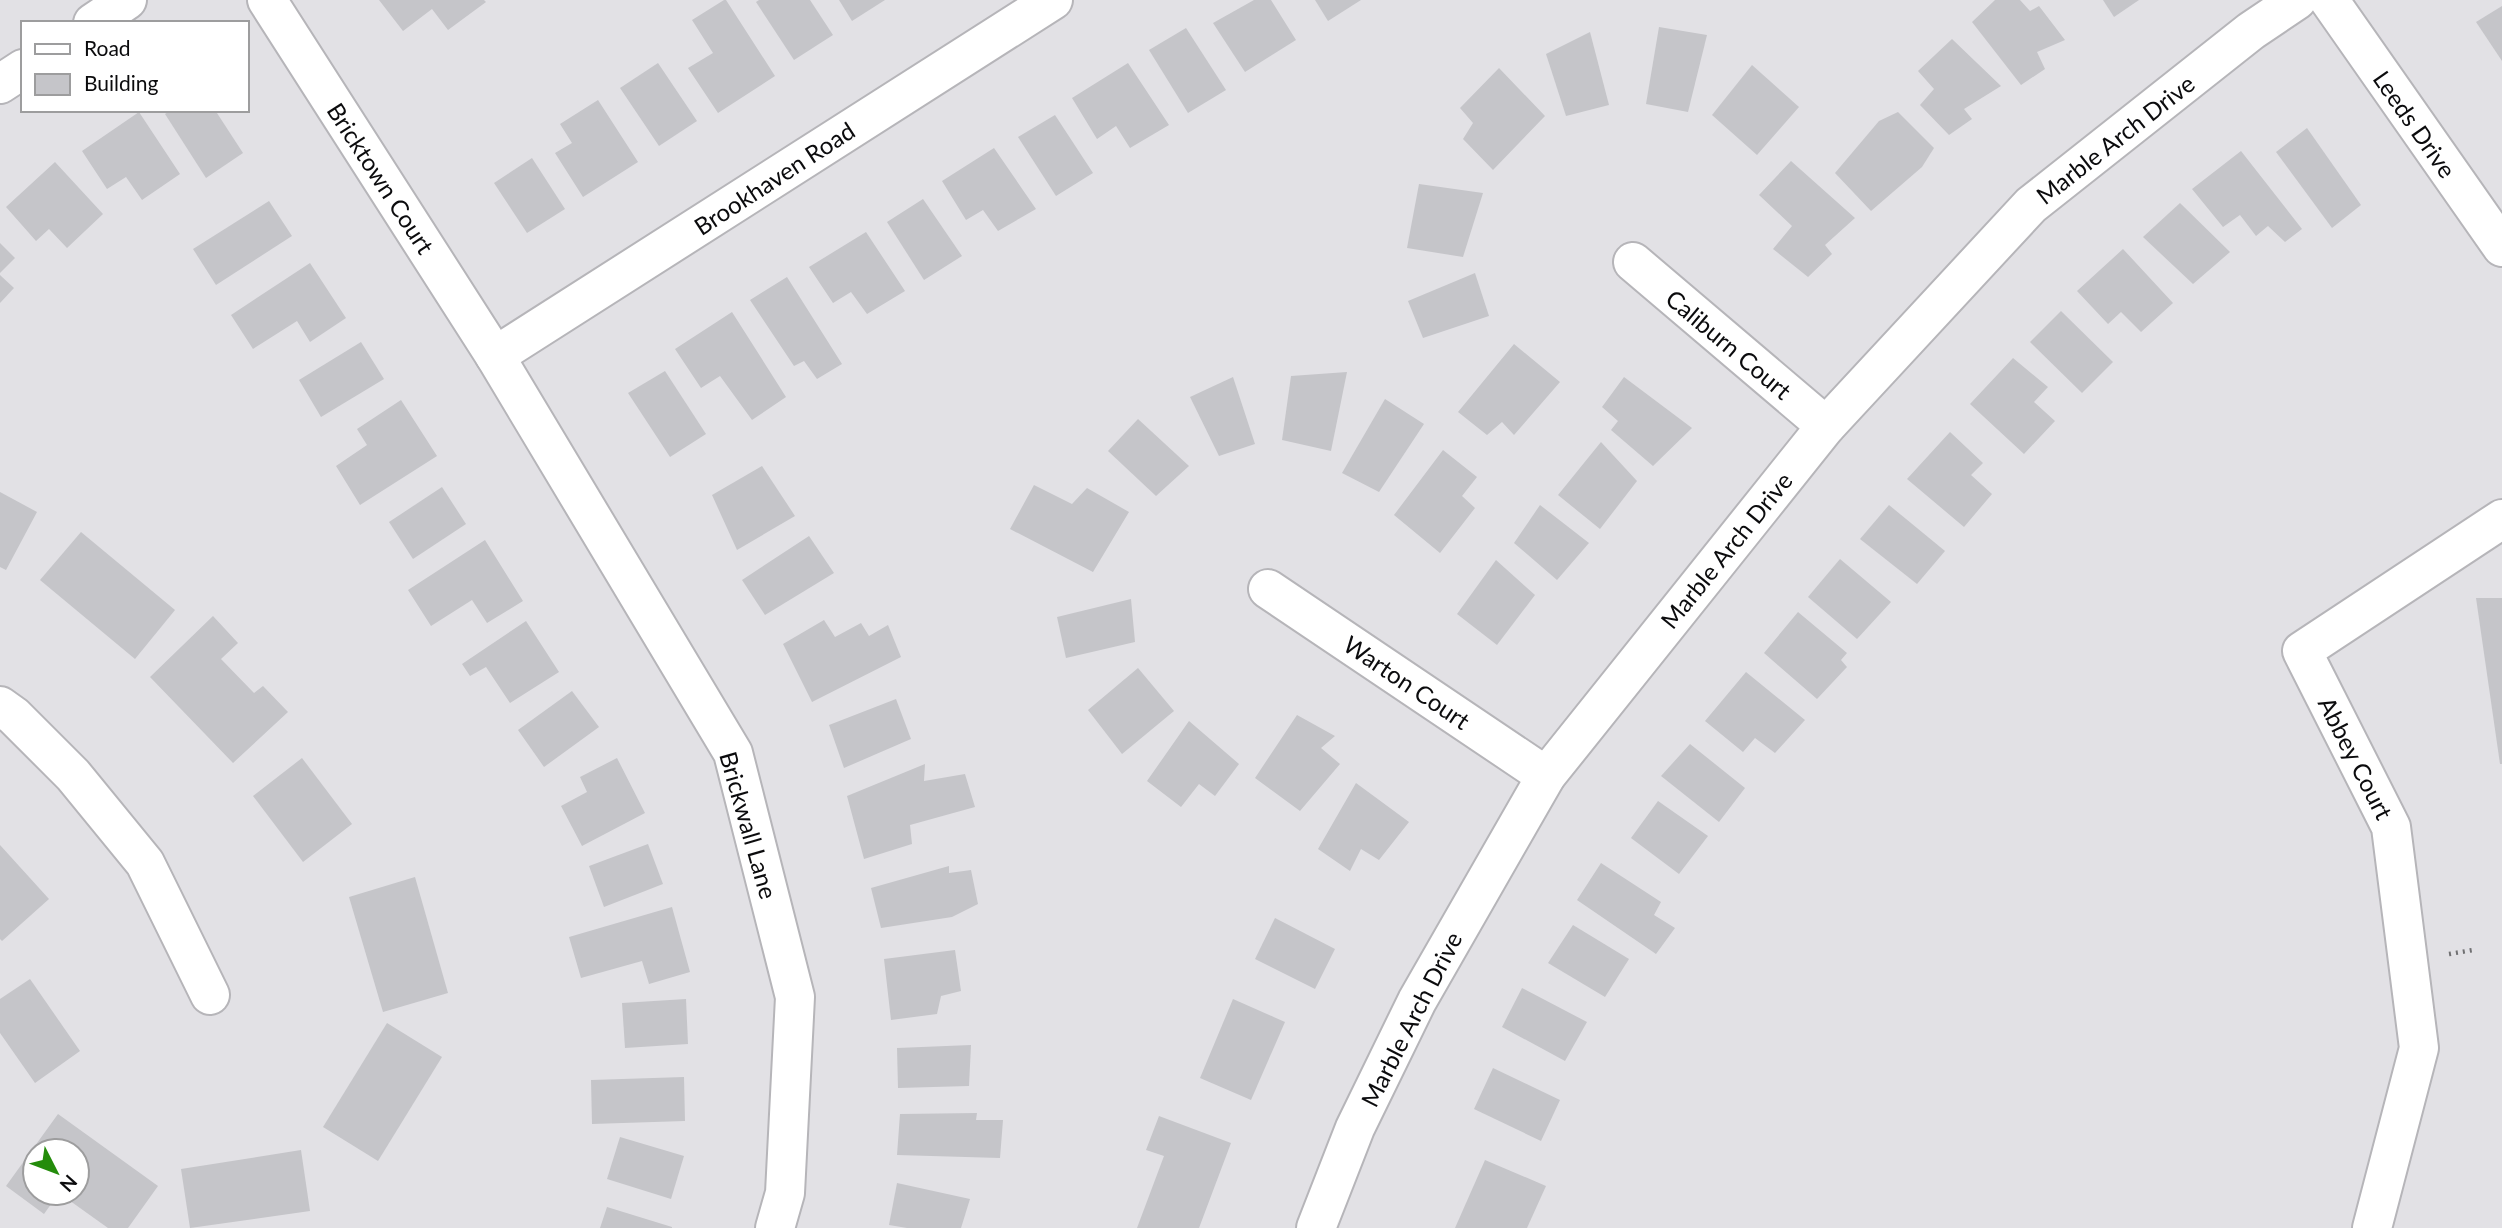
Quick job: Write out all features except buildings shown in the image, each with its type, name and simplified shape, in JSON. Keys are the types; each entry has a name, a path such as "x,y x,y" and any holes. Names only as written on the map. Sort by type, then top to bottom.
{"street":[{"path":"96,21 128,0"},
{"name":"Bricktown Court","path":"267,0 495,356"},
{"name":"Brookhaven Road","path":"495,356 1053,0"},
{"name":"Marble Arch Drive","path":"1316,1228 1355,1128 1417,1001 1546,776 1826,426 2031,205 2251,32 2297,0"},
{"name":"Leeds Drive","path":"2329,0 2502,247"},
{"path":"0,83 21,70"},
{"name":"Caliburn Court","path":"1633,262 1826,426"},
{"name":"Brickwall Lane","path":"495,356 733,752 795,997 785,1193 775,1228"},
{"name":"Abbey Court","path":"2372,1228 2419,1048 2391,827 2302,651 2502,519"},
{"name":"Warton Court","path":"1268,589 1546,776"},
{"path":"0,706 14,716 73,775 145,863 210,995"}]}
